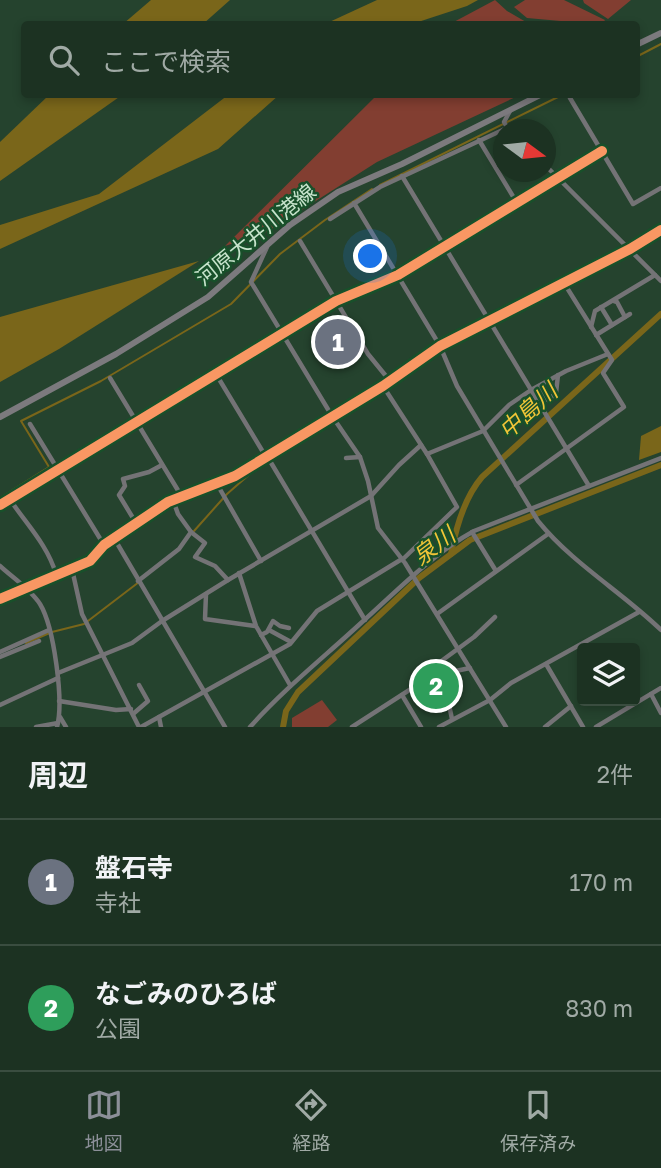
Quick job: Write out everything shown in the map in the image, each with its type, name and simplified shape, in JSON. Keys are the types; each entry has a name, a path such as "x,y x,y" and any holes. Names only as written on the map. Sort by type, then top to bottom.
{"main road":[{"path":"640,43 661,33"},
{"name":"河原大井川港線","path":"0,417 116,354 208,297 290,225 338,192 534,98"}],"street":[{"path":"570,98 634,204 661,188"},
{"path":"508,119 510,111"},
{"path":"330,219 402,176 493,134"},
{"path":"479,140 517,203"},
{"path":"0,505 336,301 398,275 602,151"},
{"path":"402,176 589,486"},
{"path":"558,178 661,281"},
{"path":"354,203 440,346 457,386 530,510 548,534 603,583 658,624 661,630"},
{"path":"0,599 90,561 104,545 173,500 218,484 268,457 390,382 440,346 630,249 661,230"},
{"path":"300,241 368,354 390,382"},
{"path":"267,246 252,284 360,457 378,528 413,576 506,727"},
{"path":"591,327 595,311 655,275"},
{"path":"516,485 624,407 603,373 612,360 564,283"},
{"path":"613,300 617,302 625,317"},
{"path":"601,307 612,325"},
{"path":"596,335 630,314"},
{"path":"427,454 483,431 509,405 531,390 558,374 608,354"},
{"path":"215,374 365,620"},
{"path":"539,386 548,400 556,393 558,374"},
{"path":"110,378 182,497"},
{"path":"72,569 79,607 140,727 272,654 291,642 317,611 402,559 457,507 383,386"},
{"path":"30,424 104,545"},
{"path":"0,705 103,654 132,643 239,573 371,496 421,445"},
{"path":"346,458 360,457"},
{"path":"250,727 290,685 454,542 472,532 661,458"},
{"path":"135,523 118,495 125,486 123,479 149,472 162,465"},
{"path":"218,484 261,561"},
{"path":"9,498 23,520 41,540 56,575"},
{"path":"173,500 178,514 192,533 205,543 195,556 215,566 228,580"},
{"path":"472,532 496,571"},
{"path":"139,582 179,549 192,533"},
{"path":"437,614 548,534"},
{"path":"114,538 225,727"},
{"path":"0,566 42,607 49,632 58,676 60,716 58,725 36,727"},
{"path":"239,573 256,626 290,685"},
{"path":"206,594 205,619 256,626"},
{"path":"439,727 490,700 511,683 639,612"},
{"path":"470,668 446,673 440,662 495,617"},
{"path":"261,635 269,630 272,621 289,628"},
{"path":"269,630 291,642"},
{"path":"0,652 49,632"},
{"path":"0,657 40,640"},
{"path":"546,664 583,727"},
{"path":"352,727 442,669"},
{"path":"59,701 132,712 148,701 139,685"},
{"path":"596,727 661,688"},
{"path":"651,694 661,713"},
{"path":"402,695 421,727"},
{"path":"431,710 449,705 452,719"},
{"path":"545,727 570,706"},
{"path":"60,716 66,727"},
{"path":"159,717 161,727"}],"shaded area":[{"path":"151,0 230,0 206,21 126,21"},
{"path":"377,0 478,0 421,21 332,21"},
{"path":"495,0 524,21 456,21"},
{"path":"525,0 564,0 605,20 560,21 527,18 514,7"},
{"path":"583,0 631,0 608,19"},
{"path":"46,98 118,98 0,181 0,142"},
{"path":"224,98 276,98 218,149 0,249 0,225 99,194"},
{"path":"374,98 514,98 377,162 267,232 225,246"},
{"path":"199,261 59,349 0,382 0,317"},
{"path":"661,426 661,452 639,460 641,436"},
{"path":"446,673 449,689 430,695 423,685"},
{"path":"322,700 337,720 328,727 292,727 292,718"}],"waterway":[{"path":"640,55 661,44"},
{"path":"380,185 556,98"},
{"path":"0,498 49,467 21,421 101,381 231,304 280,254 372,189"},
{"name":"中島川","path":"451,554 462,513 470,494 482,477 661,314"},
{"path":"374,394 382,389"},
{"path":"194,531 227,494 267,459"},
{"name":"泉川","path":"283,727 286,711 298,692 419,578 470,540 661,465"},
{"path":"26,643 52,632 84,624 139,582"}],"cycle path":[{"path":"0,505 336,301 398,275 602,151"},
{"path":"0,599 90,561 104,545 168,502 235,476 383,386 440,346 630,249 661,230"}],"place":[{"name":"盤石寺","path":"338,342"},
{"name":"なごみのひろば","path":"436,686"}]}
